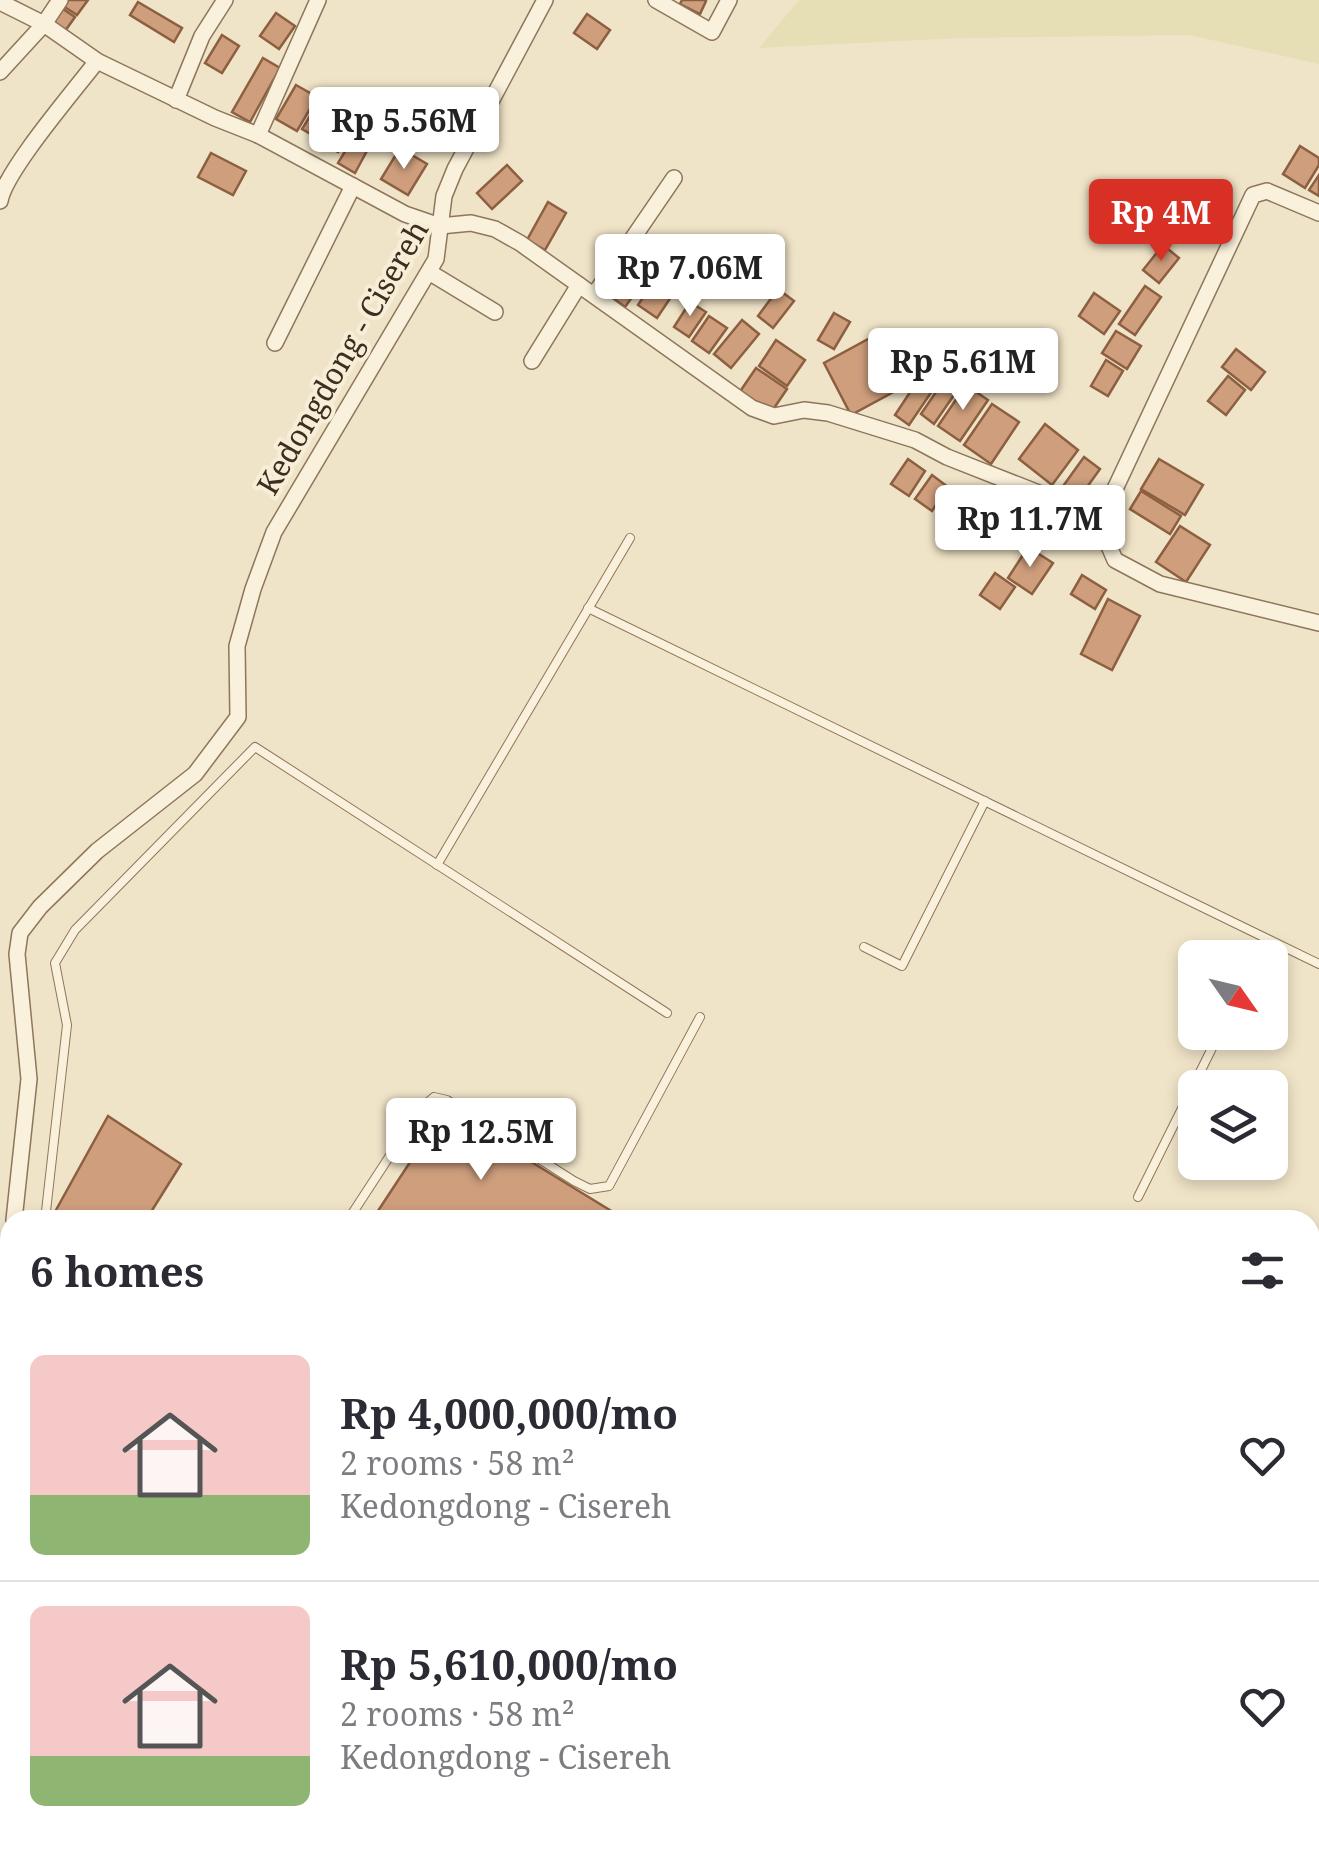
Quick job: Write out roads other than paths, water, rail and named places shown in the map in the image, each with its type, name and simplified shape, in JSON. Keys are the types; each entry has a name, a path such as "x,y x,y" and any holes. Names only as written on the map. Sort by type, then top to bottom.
{"street":[{"path":"0,72 44,24 60,0"},
{"path":"176,100 202,36 225,0"},
{"path":"258,136 318,0"},
{"path":"0,2 44,24 97,61 258,136 405,214 440,226 444,196 455,168 546,0"},
{"path":"656,0 712,32 729,0"},
{"path":"0,201 2,190 17,167 97,61"},
{"path":"594,295 674,178"},
{"path":"274,343 353,186"},
{"path":"1319,213 1267,191 1252,194 1099,523 1115,560 1160,584 1319,623"},
{"name":"Kedongdong - Cisereh","path":"15,1210 29,1080 17,954 20,934 40,908 97,851 196,774 231,730 240,705 237,646 274,532 429,272 436,259 440,226 471,223 495,229 752,408 774,416 804,410 828,413 914,440 1078,509 1099,523"},
{"path":"429,272 495,312"},
{"path":"532,360 579,285"}],"lane":[{"path":"437,865 630,538"},
{"path":"588,608 1319,964"},
{"path":"46,1210 66,1025 55,963 75,930 254,747 667,1013"},
{"path":"864,947 902,966 985,801"},
{"path":"355,1210 422,1108 434,1097 447,1100 574,1182 590,1189 608,1186 700,1017"},
{"path":"1138,1197 1211,1050"}]}
